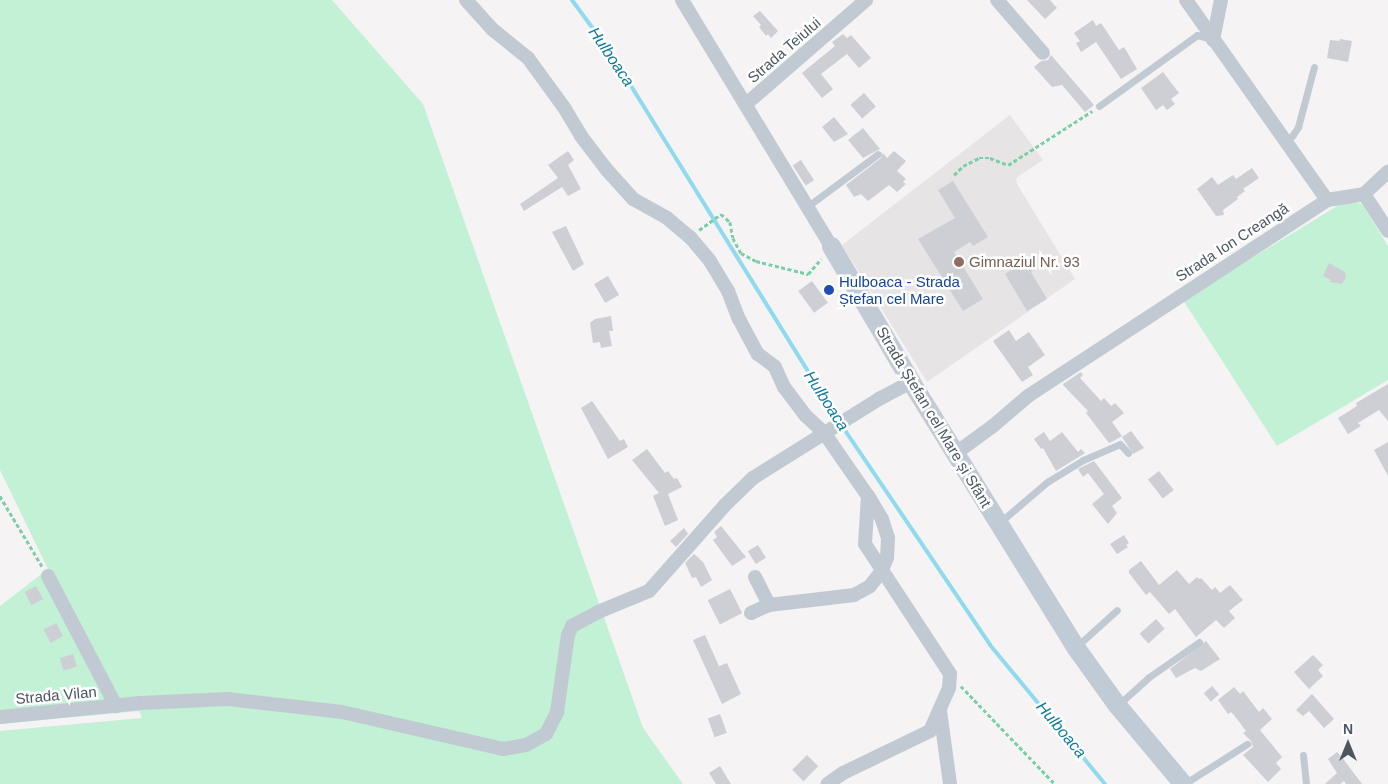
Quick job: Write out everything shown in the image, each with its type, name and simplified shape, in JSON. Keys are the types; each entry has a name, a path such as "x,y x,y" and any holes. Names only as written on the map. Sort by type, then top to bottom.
{"street":[{"path":"466,0 492,29 528,58 565,109 580,136 633,199 667,218 690,237 710,261 728,291 758,354 775,367 784,387 806,416 829,432 882,518 888,538 888,558 882,572 870,586 854,595 769,605 751,613"},
{"name":"Strada Ștefan cel Mare și Sfânt","path":"682,0 808,206 912,382 1076,648 1117,705 1183,784"},
{"name":"Strada Teiului","path":"746,104 866,0"},
{"path":"997,0 1043,53"},
{"path":"1186,0 1327,200 1364,194 1388,172"},
{"path":"1213,40 1221,0"},
{"path":"1364,194 1388,231"},
{"name":"Strada Ion Creangă","path":"956,453 993,426 1028,396 1327,200"},
{"name":"Strada Vilan","path":"0,717 150,702 244,700 342,712 503,749 515,747 546,734 557,712 569,630 598,612 649,592 725,505 753,478 912,382"},
{"path":"827,784 843,773 930,731 949,688 950,674 865,544 868,496"},
{"path":"48,576 116,706"},
{"path":"755,577 769,605"},
{"path":"940,711 950,784"}],"lane":[{"path":"1098,106 1197,35 1213,40"},
{"path":"1285,141 1292,136 1298,127 1314,67"},
{"path":"808,206 878,154"},
{"name":"Strada Ștefan cel Mare și Sfânt","path":"999,523 1047,482 1083,460 1120,444 1128,454"},
{"path":"1076,648 1117,610"},
{"path":"1117,705 1149,677 1200,642"},
{"name":"Strada Ștefan cel Mare și Sfânt","path":"1183,784 1247,744"},
{"path":"1303,755 1306,784"}],"path":[{"path":"954,175 964,166 979,158 990,158 1008,164 1098,106"},
{"path":"707,225 721,214 730,222 733,238 741,253 756,262 808,274 831,246"},
{"path":"0,496 48,576"},
{"path":"950,674 1055,784"}],"shaded area":[{"name":"Gimnaziul Nr. 93","path":"1010,115 1043,160 1016,178 1017,184 1075,279 927,382 842,245"}],"green space":[{"path":"0,0 332,0 423,104 643,728 683,784 0,784 0,731 142,718 139,711 0,724 0,606 48,569 0,470"},
{"path":"1347,200 1362,204 1388,246 1388,380 1277,446 1183,300"}],"building":[{"path":"1027,0 1050,0 1057,8 1045,19"},
{"path":"760,11 778,31 771,38 768,34 766,36 759,27 761,25 753,16"},
{"path":"1093,20 1096,26 1101,23 1119,50 1124,47 1137,69 1121,79 1096,42 1081,52 1076,43 1080,41 1074,33"},
{"path":"843,34 847,38 851,35 871,58 859,68 847,54 821,74 833,89 822,98 802,73 835,46 832,42"},
{"path":"1340,39 1352,41 1348,62 1327,58 1330,40 1339,41"},
{"path":"1051,55 1094,105 1085,112 1062,85 1052,87 1034,67 1041,61 1048,60"},
{"path":"1163,72 1179,93 1171,99 1175,104 1167,110 1163,105 1156,110 1141,88"},
{"path":"864,93 876,107 862,118 850,105"},
{"path":"834,117 848,134 834,142 822,127"},
{"path":"863,128 880,149 863,158 848,140"},
{"path":"568,151 574,160 568,165 581,189 568,196 562,187 524,211 520,204 558,178 548,165"},
{"path":"894,151 906,161 897,171 906,179 903,182 906,184 897,192 889,185 868,201 861,194 854,197 846,185 881,158 883,153 887,158"},
{"path":"801,160 814,180 806,186 793,165"},
{"path":"1252,168 1259,178 1243,189 1245,191 1237,197 1238,199 1223,210 1224,215 1216,216 1197,189 1212,177 1218,185 1233,175 1236,179"},
{"path":"953,181 988,237 973,246 970,242 954,252 983,299 963,311 918,239 955,218 938,190"},
{"path":"566,226 584,264 573,271 552,232"},
{"path":"1030,258 1036,268 1031,272 1047,299 1027,311 1005,274"},
{"path":"1329,263 1345,272 1346,277 1342,284 1330,282 1331,280 1323,276"},
{"path":"608,276 619,295 605,303 594,284"},
{"path":"812,281 828,303 814,313 798,291"},
{"path":"611,316 613,331 609,331 612,346 601,348 600,342 593,343 590,323 595,319"},
{"path":"1009,330 1016,341 1029,332 1045,355 1028,367 1033,375 1022,382 993,341"},
{"path":"1081,372 1083,375 1080,378 1101,401 1104,398 1111,406 1115,403 1124,413 1112,422 1122,436 1109,443 1086,413 1088,411 1063,384"},
{"path":"1388,384 1388,421 1379,410 1358,423 1361,426 1348,434 1338,418 1357,406 1356,403"},
{"path":"592,401 620,441 624,439 628,447 608,459 581,408"},
{"path":"1131,431 1144,448 1133,454 1122,437"},
{"path":"1044,432 1050,441 1062,432 1078,452 1081,449 1085,453 1056,471 1043,448 1041,449 1034,439"},
{"path":"1388,442 1388,476 1374,450"},
{"path":"647,449 665,473 668,471 674,479 677,478 682,487 668,494 678,520 665,526 653,496 659,493 632,460"},
{"path":"1094,461 1122,498 1112,506 1117,513 1108,524 1092,504 1104,494 1088,473 1083,477 1078,469"},
{"path":"1159,471 1174,490 1163,499 1148,480"},
{"path":"721,526 746,557 732,566 713,540 717,537 714,532"},
{"path":"684,528 688,534 676,547 670,541"},
{"path":"1124,535 1129,543 1126,545 1128,547 1117,554 1110,544"},
{"path":"758,545 766,558 756,564 748,551"},
{"path":"694,554 703,562 712,580 701,587 696,577 692,578 685,563"},
{"path":"1141,561 1159,585 1177,570 1189,584 1197,577 1201,578 1212,590 1215,587 1220,593 1230,585 1243,600 1229,611 1235,618 1224,628 1216,620 1196,637 1175,609 1169,614 1150,592 1146,595 1129,573 1129,570"},
{"path":"36,586 43,599 32,605 25,592"},
{"path":"730,589 742,613 720,624 708,600"},
{"path":"1156,619 1165,629 1148,643 1140,634"},
{"path":"56,623 63,636 51,643 44,630"},
{"path":"705,635 719,666 727,663 741,694 722,704 693,640"},
{"path":"1206,641 1220,659 1201,671 1195,668 1176,678 1170,669"},
{"path":"73,654 77,666 64,671 60,658"},
{"path":"1313,655 1323,665 1318,670 1323,676 1309,689 1294,672"},
{"path":"1212,686 1219,694 1211,702 1204,693"},
{"path":"1234,687 1240,694 1243,691 1259,712 1263,708 1272,719 1260,730 1282,757 1276,763 1281,769 1268,782 1243,755 1253,747 1251,741 1243,733 1246,731 1231,712 1228,714 1218,700"},
{"path":"1312,694 1334,719 1324,728 1309,711 1303,716 1296,710"},
{"path":"720,714 727,733 715,737 708,718"},
{"path":"1337,752 1362,784 1346,784 1344,781 1340,784 1325,784 1337,773 1328,759"},
{"path":"807,755 818,766 803,781 792,770"},
{"path":"720,766 731,784 716,784 709,773"}],"waterway":[{"name":"Hulboaca","path":"572,0 610,52 838,420"},
{"name":"Hulboaca","path":"842,426 990,645 1105,784"}],"place":[{"name":"Gimnaziul Nr. 93","path":"959,262"},
{"name":"Hulboaca - Strada Ștefan cel Mare","path":"829,290"}]}
